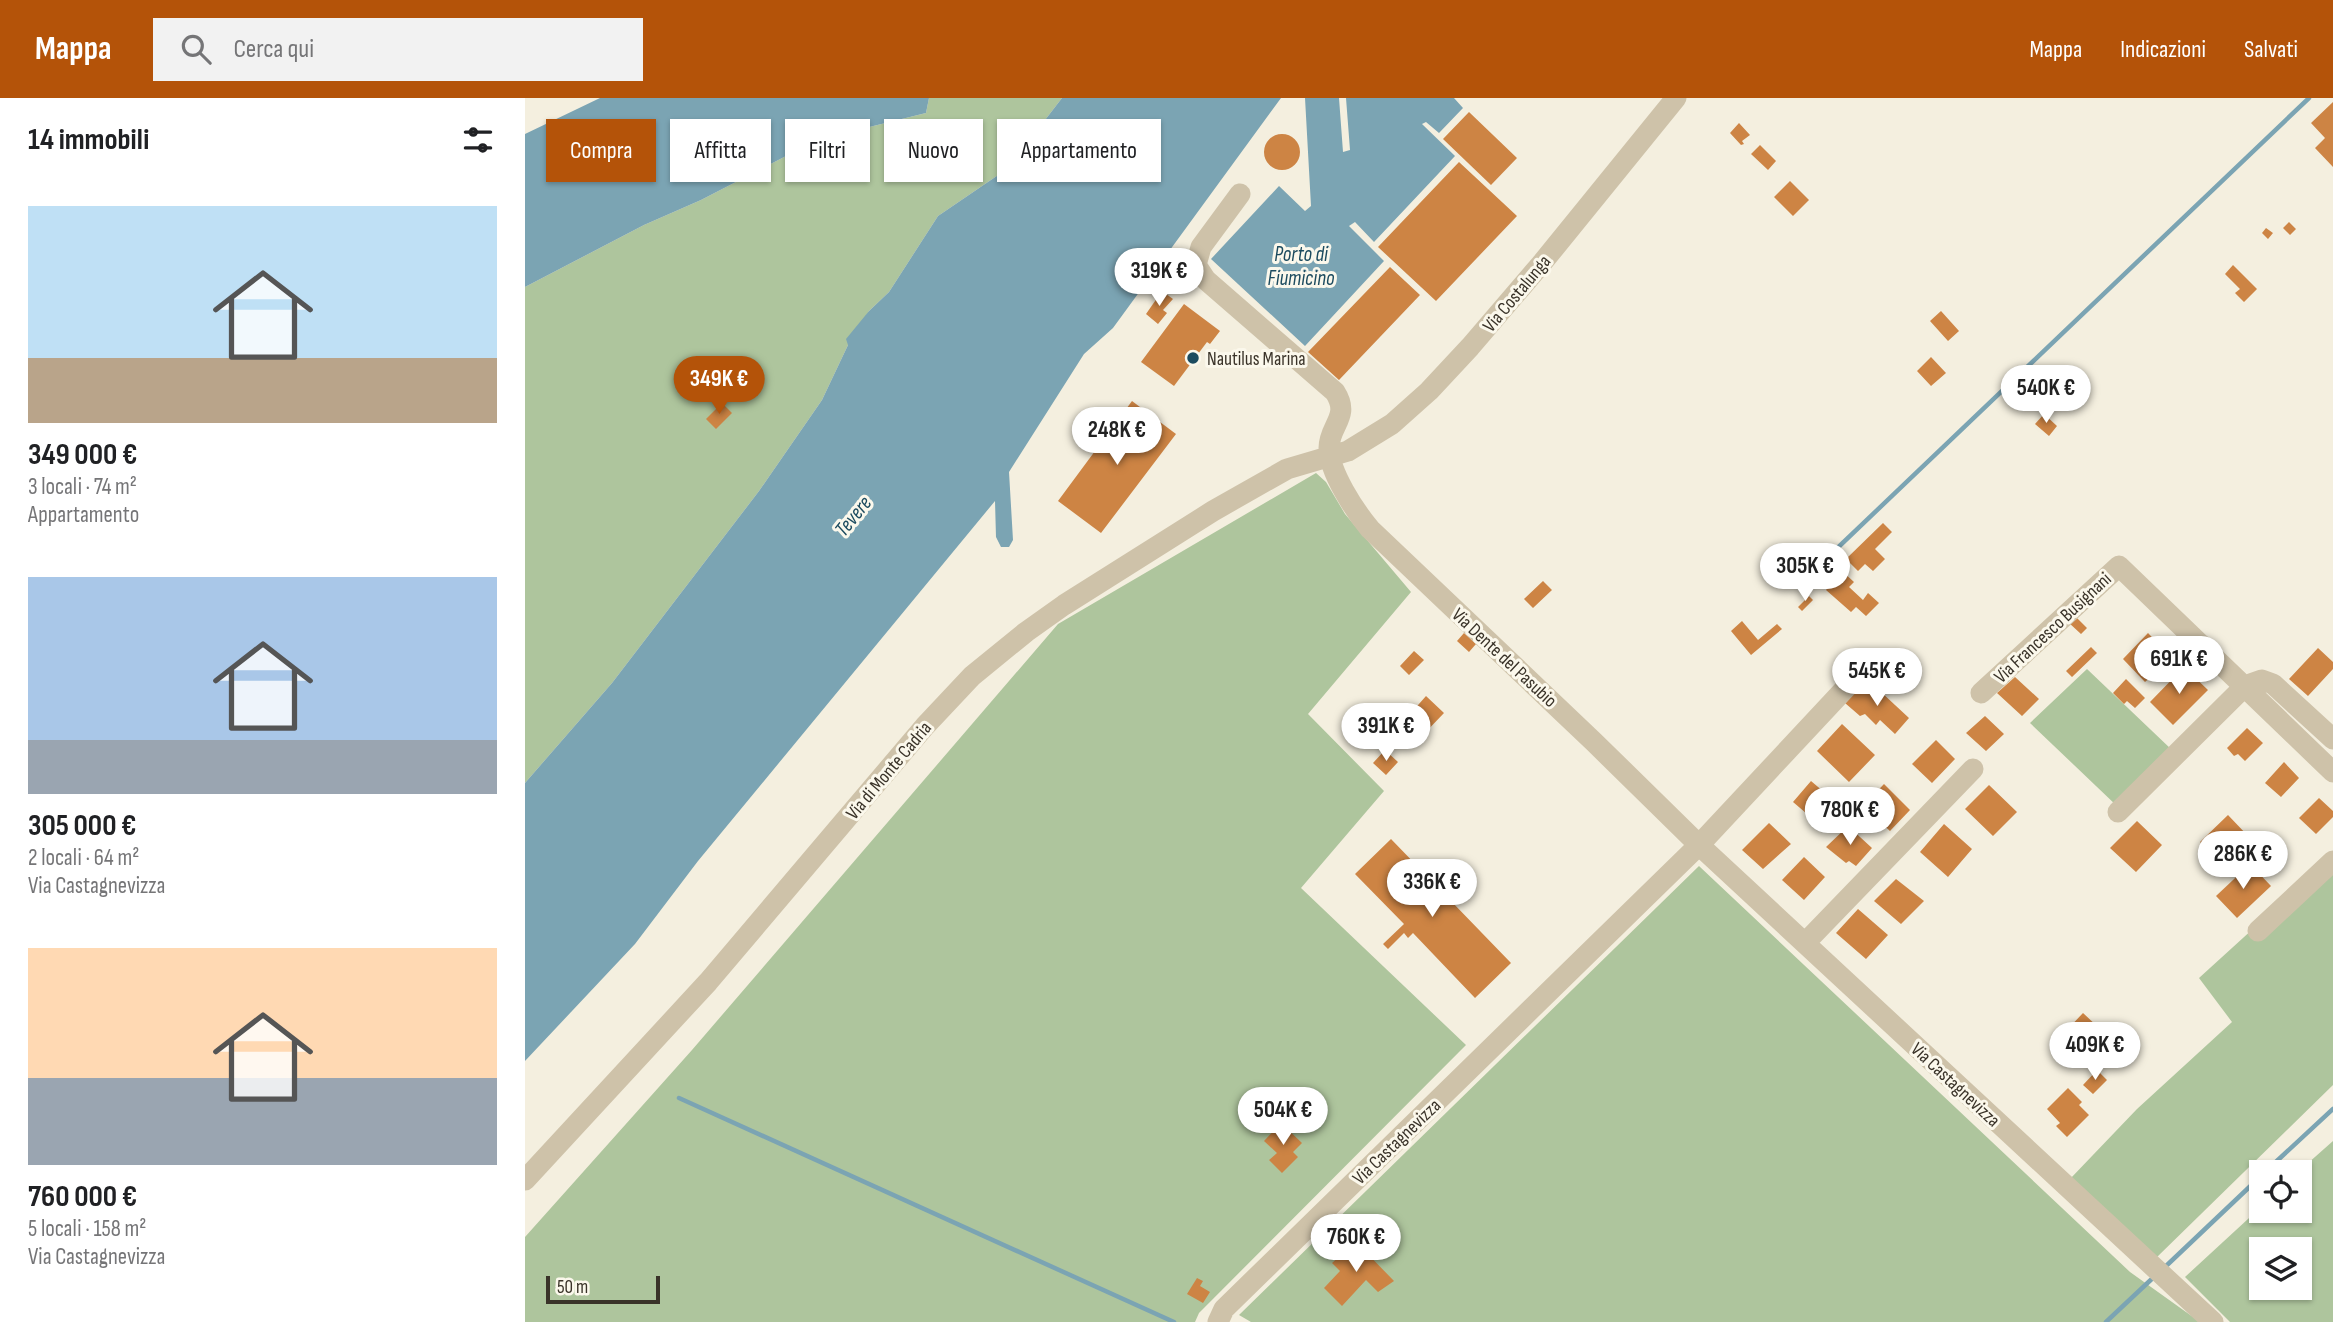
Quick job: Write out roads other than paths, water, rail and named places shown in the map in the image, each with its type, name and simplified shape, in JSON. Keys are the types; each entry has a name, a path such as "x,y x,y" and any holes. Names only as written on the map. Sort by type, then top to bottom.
{"street":[{"name":"Via Costalunga","path":"1330,456 1348,451 1384,430 1445,374 1542,263 1676,98"},
{"path":"1240,194 1201,247 1196,265 1206,280 1335,392 1341,409 1329,443 1330,456"},
{"name":"Via Dente del Pasubio","path":"1330,456 1350,505 1370,529 1699,845"},
{"name":"Via di Monte Cadria","path":"525,1180 708,982 925,726 979,671 1055,612 1155,547 1287,469 1330,456"},
{"name":"Via Francesco Busignani","path":"1981,693 2119,566 2331,767"},
{"name":"Via Castagnevizza","path":"1221,1316 1699,845 1870,662"},
{"path":"2118,811 2245,686 2262,680 2273,684 2333,739"},
{"path":"1805,943 1973,769"},
{"name":"Via Castagnevizza","path":"1699,845 2213,1322"},
{"path":"2258,931 2333,861"}],"water":[{"path":"600,98 929,98 926,113 902,119 884,119 884,123 870,127 870,119 785,119 785,157 771,164 771,119 670,119 670,182 736,182 644,225 525,287 525,134 546,124 546,182 656,182 656,119 556,119"},
{"name":"Tevere","path":"1062,98 1281,98 1113,328 1084,354 1009,472 1013,540 1009,547 1001,547 996,537 995,501 698,861 635,944 525,1061 525,783 612,683 759,491 822,400 848,345 846,339 889,292 938,216 997,176 997,182 1161,182 1161,119 1046,119"},
{"name":"Porto di Fiumicino","path":"1305,98 1339,98 1343,152 1350,150 1346,98 1454,98 1463,108 1439,133 1426,122 1422,124 1455,156 1374,242 1355,222 1349,226 1384,261 1305,346 1211,259 1279,186 1305,211 1311,206"}],"waterway":[{"path":"1807,577 2309,98"},
{"path":"679,1098 1174,1322"},
{"path":"2278,1160 2333,1109"},
{"path":"2165,1267 2249,1187"},
{"path":"2106,1322 2156,1275"}],"place":[{"name":"Nautilus Marina","path":"1193,358"}]}
